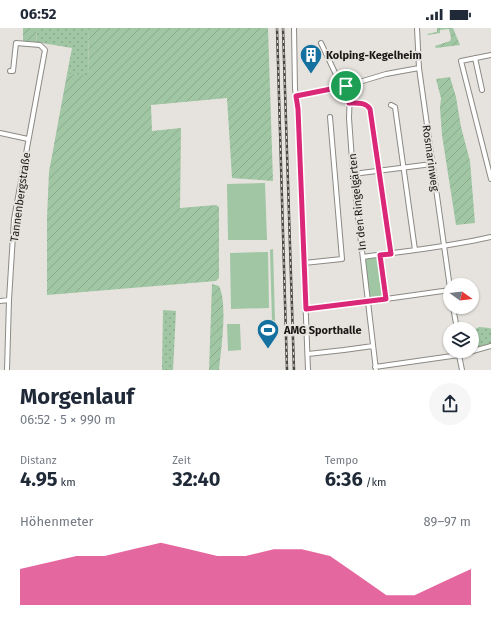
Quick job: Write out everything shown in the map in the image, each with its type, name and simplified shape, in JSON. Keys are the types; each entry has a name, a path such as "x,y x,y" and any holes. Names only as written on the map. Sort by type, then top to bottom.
{"street":[{"path":"294,28 295,89 298,109 308,370"},
{"name":"Rosmarinweg","path":"417,28 419,68 448,278"},
{"name":"Tannenbergstraße","path":"7,370 9,300 14,219 45,50 40,45 16,43 14,71 10,71"},
{"path":"321,43 338,81 346,86"},
{"path":"491,55 461,61 491,179"},
{"path":"475,58 482,90"},
{"path":"296,96 346,86 386,74 419,68"},
{"name":"In den Ringelgärten","path":"346,86 350,90 349,118 354,174 375,368"},
{"path":"349,103 365,104 369,106 370,109 391,254"},
{"path":"391,105 395,107 415,250"},
{"path":"304,263 342,259 330,117"},
{"path":"0,133 28,139"},
{"path":"354,174 432,164"},
{"path":"362,257 444,246 491,237"},
{"path":"380,255 386,299"},
{"path":"306,309 443,290"},
{"path":"0,301 9,300"},
{"path":"308,354 373,346"},
{"path":"479,349 491,346"},
{"path":"375,368 443,356"},
{"path":"462,358 462,370"}],"green space":[{"path":"23,28 37,28 36,42 23,41"},
{"path":"37,28 88,28 89,76 67,74 72,48 36,42"},
{"path":"88,28 268,28 273,181 232,178 227,98 151,105 152,131 181,128 180,208 216,205 219,207 219,278 216,281 47,295 47,218 49,172 67,74 89,75"},
{"path":"437,28 453,28 460,45 436,48 435,46 450,41 451,38 449,29 440,30 440,33 427,34 437,32"},
{"path":"450,77 456,97 461,127 470,161 475,223 456,225 442,135 440,108 441,98 436,79"},
{"path":"265,183 267,240 228,240 227,184"},
{"path":"273,249 275,321 272,321 270,250"},
{"path":"268,252 269,308 231,309 230,253"},
{"path":"380,255 386,299 368,301 363,257"},
{"path":"212,284 219,286 223,304 223,327 219,370 209,370"},
{"path":"163,310 176,311 173,370 162,370"},
{"path":"227,324 240,324 241,350 228,351"},
{"path":"479,327 491,329 491,344 479,347"}],"railway":[{"path":"277,28 287,370"},
{"path":"283,28 294,370"}],"place":[{"name":"Kolping-Kegelheim","path":"311,74"},
{"name":"AMG Sporthalle","path":"268,350"}],"route":[{"path":"346,86 350,90 349,103 365,104 369,106 370,109 391,254 380,255 386,299 306,309 298,109 296,96 346,86"}]}
